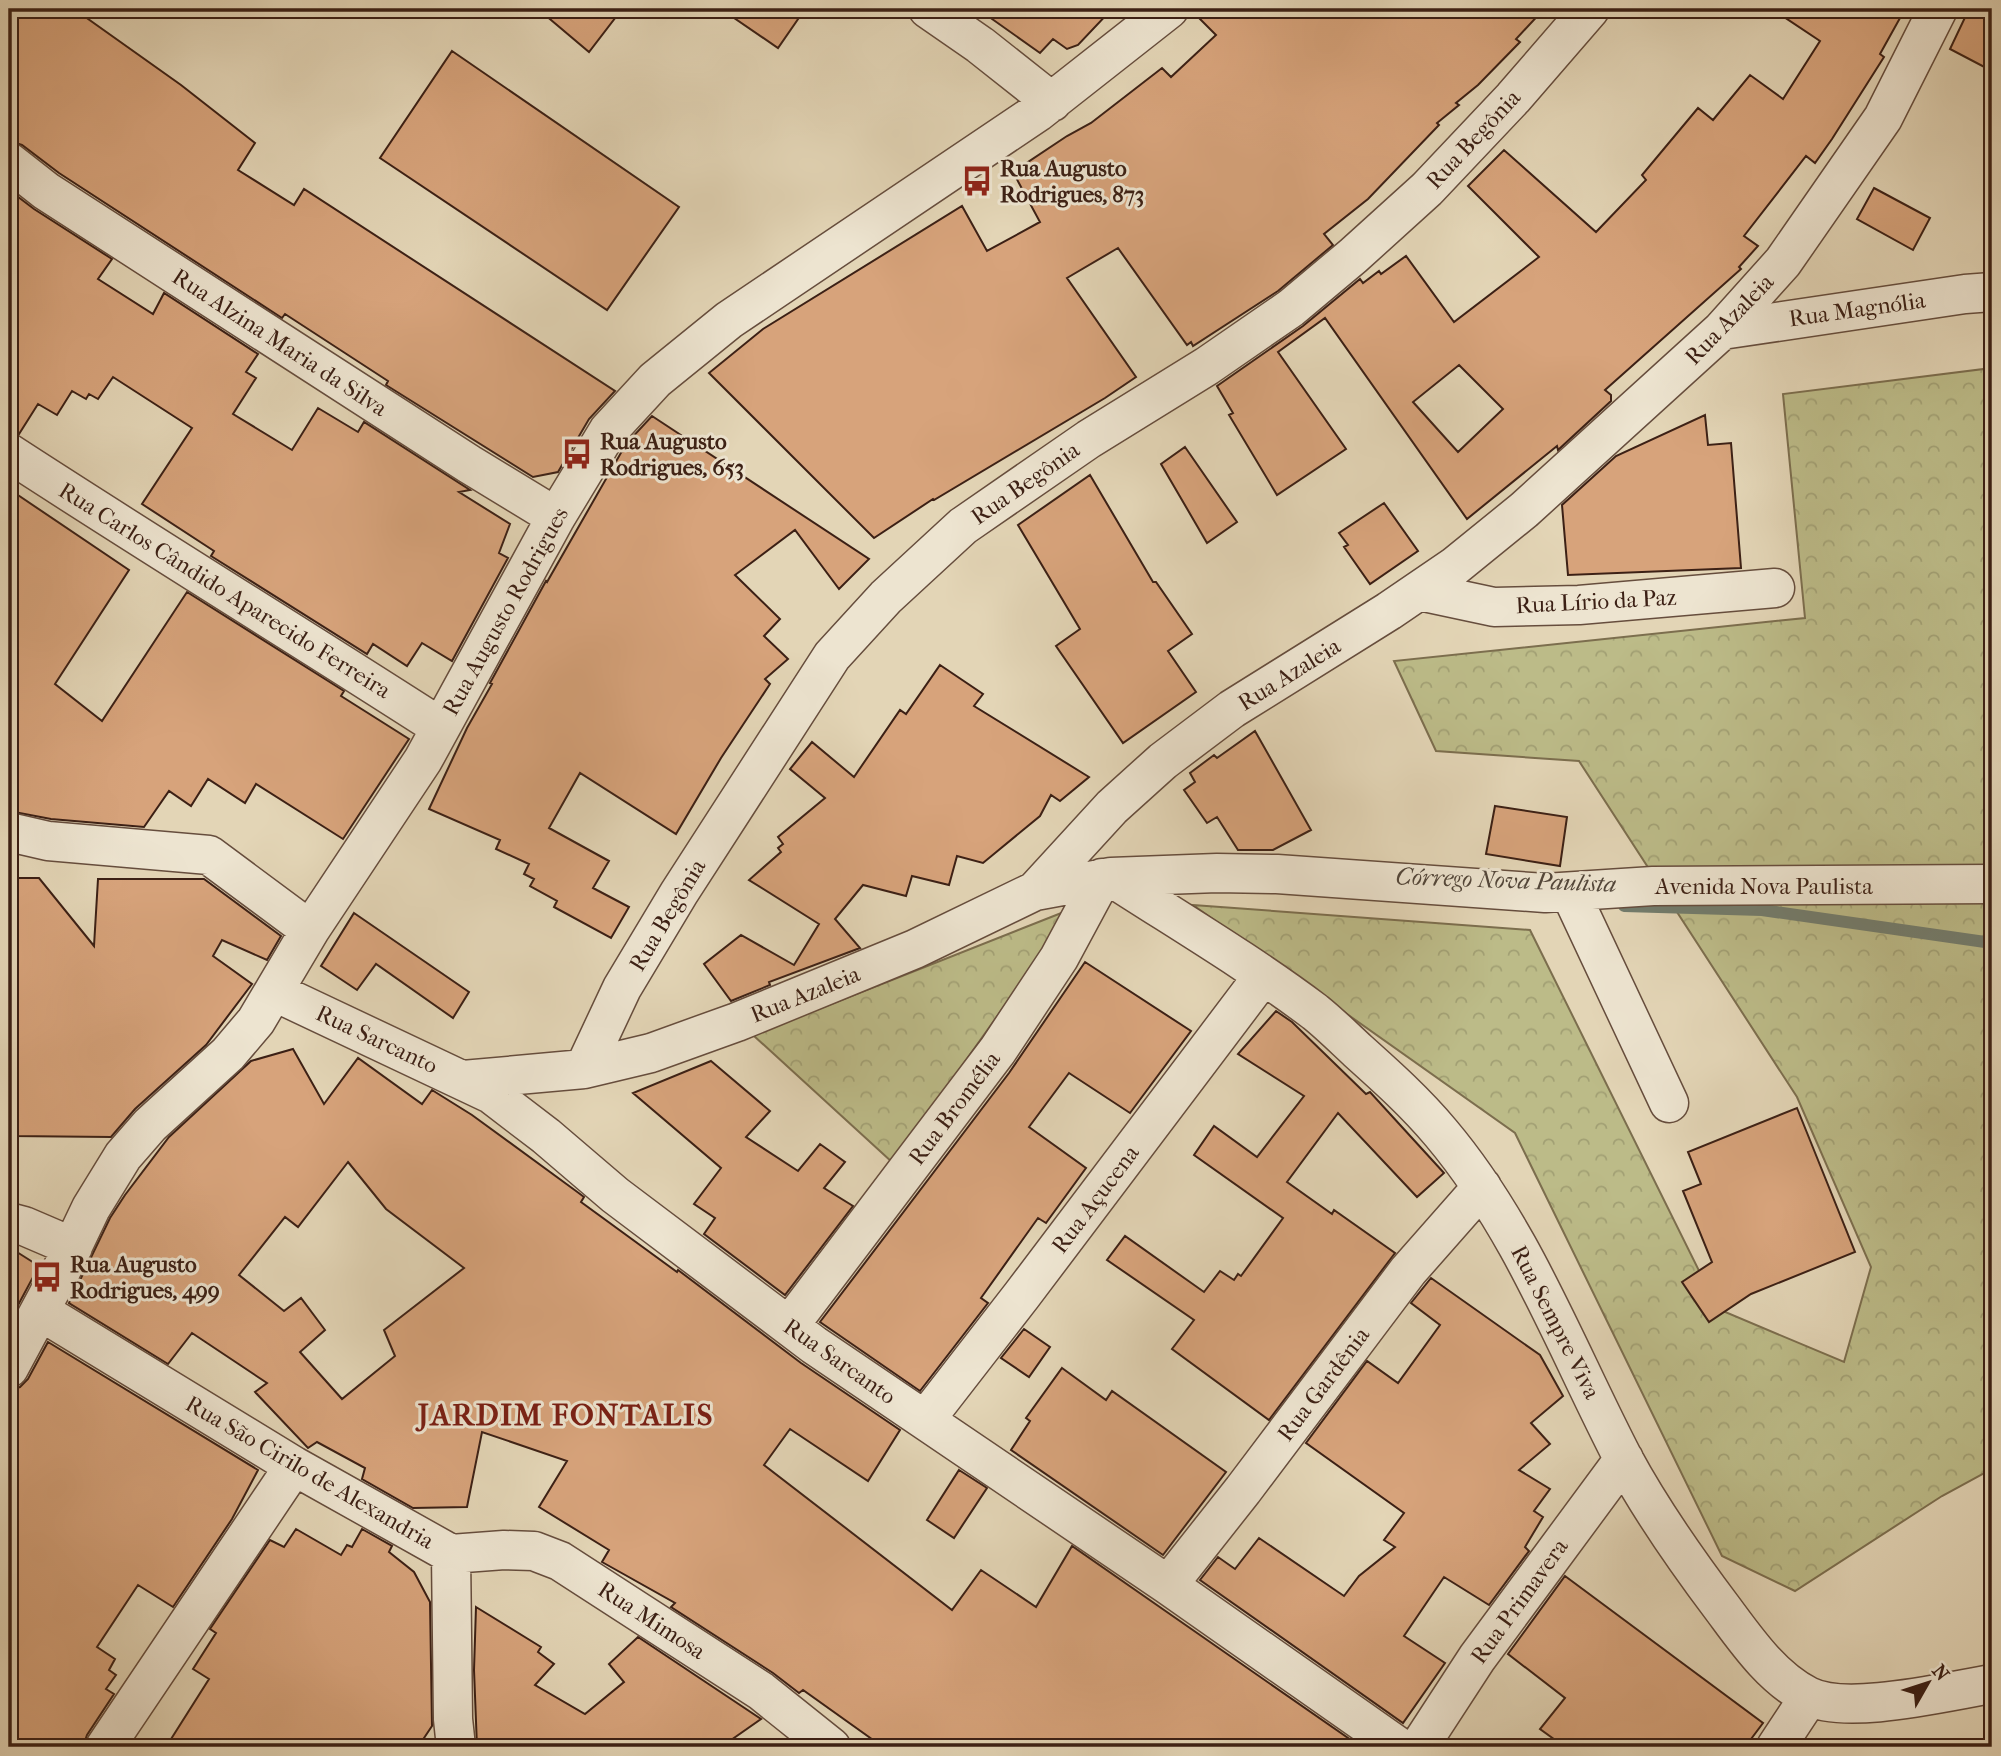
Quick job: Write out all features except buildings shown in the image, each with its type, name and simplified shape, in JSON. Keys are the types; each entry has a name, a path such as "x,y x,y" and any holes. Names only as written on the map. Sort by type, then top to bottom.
{"street":[{"path":"929,9 1052,102"},
{"name":"Rua Augusto Rodrigues","path":"9,1368 91,1208 123,1156 150,1125 228,1054 256,1021 275,992 310,930 423,760 555,517 608,432 655,380 729,320 1052,102 1169,9"},
{"name":"Rua Begônia","path":"584,1069 622,988 679,893 832,656 887,597 963,526 1089,439 1207,366 1291,308 1427,189 1513,98 1590,9"},
{"name":"Rua Azaleia","path":"463,1080 584,1069 651,1053 737,1022 915,949 1035,891 1112,807 1163,761 1232,709 1455,566 1524,510 1722,330 1783,262 1883,118 1938,9"},
{"name":"Rua Alzina Maria da Silva","path":"9,162 46,191 468,464 555,517"},
{"name":"Rua Magnólia","path":"1722,330 1992,292"},
{"name":"Rua Carlos Cândido Aparecido Ferreira","path":"9,453 178,563 270,618 440,727"},
{"name":"Rua Lírio da Paz","path":"1419,591 1494,607 1578,605 1775,588"},
{"path":"9,832 48,841 209,855 310,930"},
{"name":"Avenida Nova Paulista","path":"1035,891 1106,877 1217,873 1277,874 1545,893 1653,886 1992,884"},
{"name":"Rua Sempre Viva","path":"1106,877 1317,1013 1388,1078 1440,1132 1482,1186 1527,1264 1624,1459 1682,1555 1750,1645 1781,1678 1809,1697 1842,1703 1889,1702 1992,1684"},
{"name":"Rua Bromélia","path":"789,1326 998,1050 1059,958 1106,877"},
{"path":"1570,892 1669,1103"},
{"name":"Rua Açucena","path":"925,1420 1263,976"},
{"name":"Rua Sarcanto","path":"275,992 491,1094 546,1136 615,1195 789,1326 1168,1585 1399,1747"},
{"name":"Rua Gardênia","path":"1168,1585 1408,1271 1482,1186"},
{"path":"9,1222 73,1247"},
{"name":"Rua São Cirilo de Alexandria","path":"40,1311 294,1466 452,1555 448,1738"},
{"name":"Rua Primavera","path":"1419,1747 1477,1658 1624,1459"},
{"path":"104,1747 294,1466"},
{"name":"Rua Mimosa","path":"452,1555 504,1550 534,1551 560,1561 761,1691 831,1747"},
{"path":"1776,1747 1809,1697"}],"green space":[{"path":"1992,368 1992,1469 1942,1496 1795,1591 1722,1556 1515,1133 1193,905 1530,930 1718,1309 1844,1362 1871,1267 1797,1097 1579,761 1436,751 1394,661 1805,618 1783,394"},
{"path":"1074,908 893,1163 753,1035"}],"waterway":[{"name":"Córrego Nova Paulista","path":"1624,906 1762,910 1992,943"}],"place":[{"name":"Rua Augusto Rodrigues, 873","path":"977,181"},
{"name":"Rua Augusto Rodrigues, 653","path":"577,454"},
{"name":"Rua Augusto Rodrigues, 499","path":"47,1277"}],"district":[{"name":"JARDIM FONTALIS","path":"566,1415"}]}
